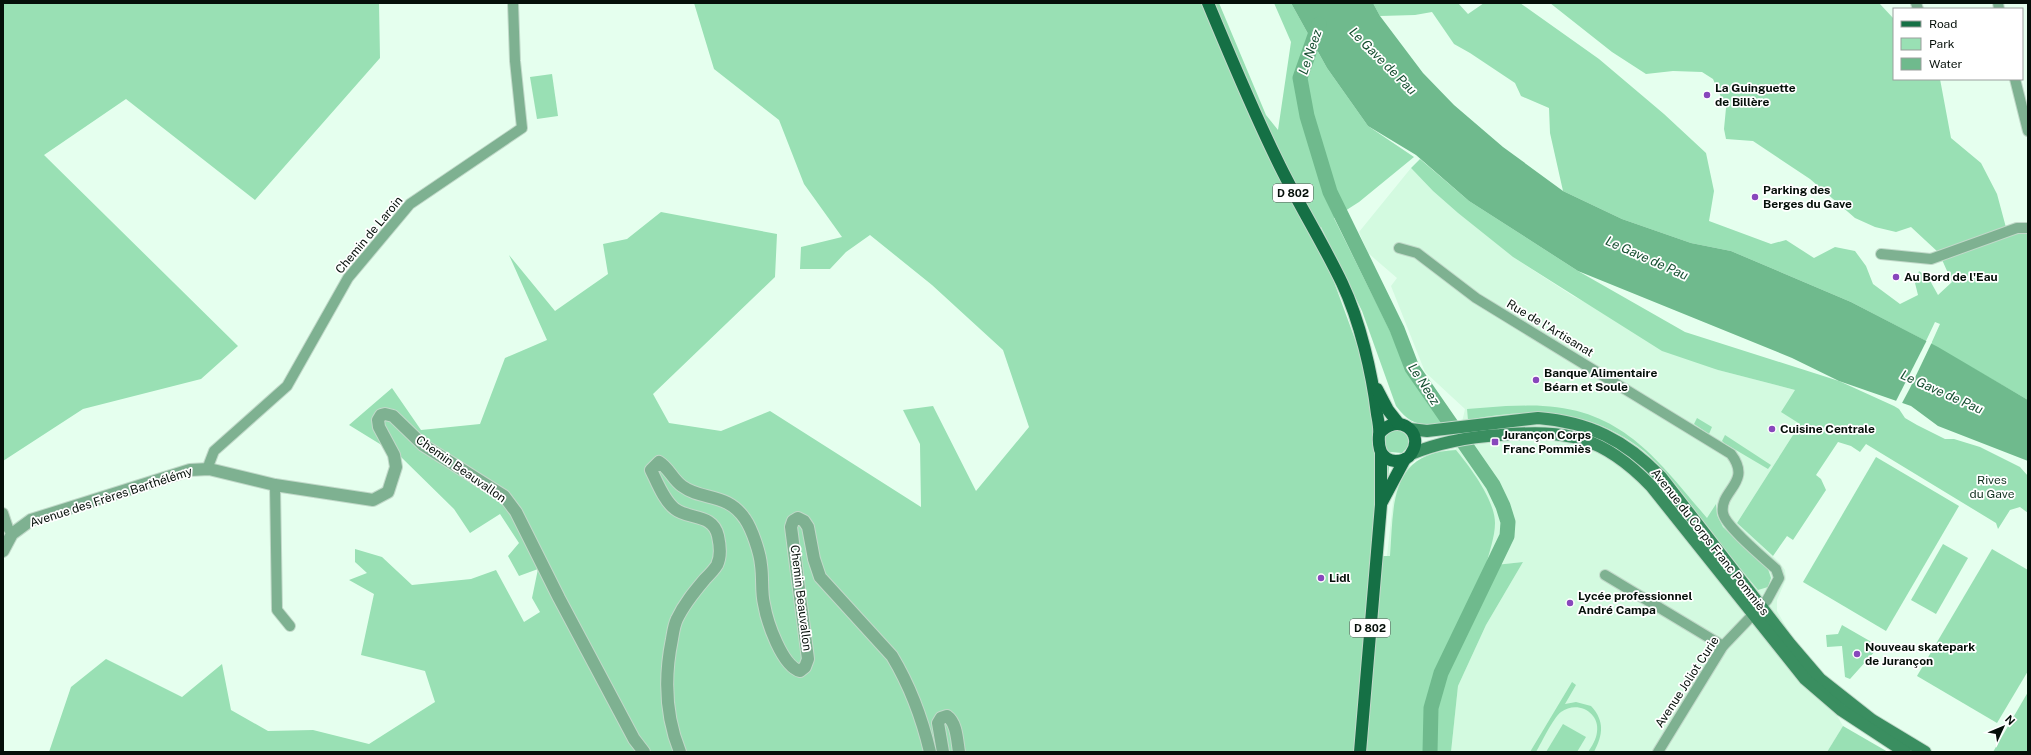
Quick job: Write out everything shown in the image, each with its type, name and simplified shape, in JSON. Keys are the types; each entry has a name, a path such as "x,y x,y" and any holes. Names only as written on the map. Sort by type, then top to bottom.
{"main road":[{"name":"D 802","path":"1208,3 1277,160 1342,283 1350,302 1374,384 1379,434"},
{"name":"D 802","path":"1374,384 1388,410 1404,426"},
{"name":"Avenue du Corps Franc Pommiès","path":"1408,457 1468,432 1538,418 1589,428 1623,444 1647,462 1661,477 1757,611 1794,666 1818,692 1847,715 1905,752"},
{"path":"1391,424 1404,426 1414,437 1415,446 1408,457 1396,461 1388,459 1381,454 1378,444 1379,434 1384,428 1391,424"},
{"name":"Avenue du Corps Franc Pommiès","path":"1404,426 1426,431 1442,429 1468,432"},
{"name":"D 802","path":"1360,752 1381,505 1381,454"},
{"name":"D 802","path":"1381,505 1408,457"},
{"name":"Avenue du Corps Franc Pommiès","path":"1757,611 1820,679 1872,720 1925,752"}],"street":[{"name":"Chemin de Laroin","path":"209,469 208,464 214,451 286,386 348,278 410,204 522,128 515,61 513,3"},
{"path":"2015,80 2028,131"},
{"path":"1881,254 1931,259 2017,228 2028,228"},
{"name":"Rue de l'Artisanat","path":"1399,248 1417,253 1476,298 1731,454 1737,462 1739,478 1723,505 1723,514 1729,524 1776,569 1779,578 1768,598 1757,611"},
{"name":"Chemin Beauvallon","path":"209,469 275,485 373,500 388,492 396,467 394,455 379,426 378,420 381,415 385,414 393,416 423,445 504,496 516,512 559,598 634,739 644,752"},
{"name":"Chemin Beauvallon","path":"680,752 672,733 668,708 666,682 669,652 676,620 688,600 717,565 720,554 715,526 705,519 673,508 666,499 651,470 659,462 666,466 681,486 688,490 720,499 737,509 746,520 761,564 763,603 771,631 788,664 792,669 800,671 806,667 808,659 791,527 793,521 798,518 804,521 808,528 814,559 820,577 892,656 901,671 922,720 930,752"},
{"name":"Avenue des Frères Barthélémy","path":"3,551 12,534 31,520 190,470 209,469"},
{"path":"275,485 277,610 290,626"},
{"path":"3,513 8,528 12,534"},
{"path":"1605,575 1722,646"},
{"name":"Avenue Joliot Curie","path":"1658,752 1722,646 1757,611"},
{"path":"943,752 938,723 941,718 947,716 951,719 954,725 959,752"}],"shaded area":[{"path":"1411,168 1433,191 1458,213 1513,257 1573,296 1718,370 1795,390 1797,421 1800,424 1737,523 1779,562 1785,570 1786,579 1777,600 1777,611 1843,726 1827,752 1451,752 1458,686 1486,625 1523,562 1486,566 1387,556 1393,502 1399,478 1407,468 1429,453 1456,449 1465,409 1425,372 1391,286 1397,278 1368,253 1359,232"}],"green space":[{"path":"3,3 379,3 380,58 255,200 126,99 44,155 238,346 201,379 83,409 3,461"},
{"path":"694,3 1219,3 1266,115 1278,130 1291,42 1274,3 1291,3 1327,68 1368,126 1414,157 1359,202 1334,218 1391,333 1404,365 1443,423 1416,423 1406,417 1396,406 1362,311 1321,227 1313,232 1326,260 1389,432 1397,430 1401,431 1406,435 1409,442 1408,447 1402,453 1390,452 1383,556 1390,556 1395,500 1399,485 1407,471 1418,461 1434,453 1456,450 1481,484 1491,504 1494,514 1494,534 1486,566 1523,562 1486,625 1458,686 1451,752 49,752 71,687 106,659 182,697 222,664 231,710 268,731 313,730 369,744 435,702 425,671 361,655 374,594 349,580 367,573 355,562 355,549 382,557 412,585 471,579 496,570 524,622 540,612 532,598 538,569 519,576 508,556 519,543 500,514 470,533 454,509 401,457 349,425 392,388 421,430 480,424 505,358 547,340 509,255 555,311 608,274 603,244 627,239 661,212 777,234 775,277 653,394 669,423 721,431 770,411 921,507 920,444 903,410 933,406 976,491 1029,427 1003,350 932,285 870,235 846,252 830,269 800,269 801,247 842,237 804,184 779,120 714,69"},
{"path":"1373,3 1458,3 1468,14 1484,3 1520,3 1599,59 1664,114 1706,153 1714,191 1709,221 1771,244 1786,240 1814,258 1835,247 1855,251 1866,266 1873,284 1900,304 1918,295 1915,283 1919,271 1928,277 1938,295 1952,282 1939,253 1911,227 1896,232 1875,227 1855,218 1810,179 1753,141 1726,139 1724,129 1726,108 1713,79 1702,72 1673,71 1646,74 1612,52 1550,3 1879,3 1893,18 1893,80 1940,80 1951,138 1981,163 1997,194 2008,235 2028,232 2028,400 1931,344 1940,324 1935,322 1926,341 1851,302 1731,251 1691,243 1622,219 1563,191 1550,133 1549,108 1521,96 1515,83 1454,44 1432,12 1415,15 1380,16"},
{"path":"552,74 558,116 537,119 530,77"},
{"name":"Rives du Gave","path":"1420,159 1469,201 1578,271 1685,332 1839,381 1894,406 1899,409 1905,418 1945,439 1954,439 1980,447 2020,467 2028,476 2028,513 2020,507 2010,510 1998,529 1996,523 1866,444 1860,452 1851,446 1838,442 1816,475 1821,479 1826,490 1793,540 1787,536 1773,556 1737,523 1800,424 1781,412 1795,390 1718,370 1662,351 1513,257 1458,213 1433,191 1411,168"},
{"path":"1506,406 1538,406 1571,410 1596,417 1618,428 1637,442 1673,477 1707,518 1716,504 1717,515 1723,527 1768,569 1771,578 1768,587 1758,590 1724,549 1669,476 1644,451 1624,437 1582,419 1560,415 1515,413 1468,420 1467,409"},
{"path":"1697,418 1712,427 1709,434 1694,424"},
{"path":"1725,435 1771,465 1768,469 1724,443 1722,441"},
{"path":"1876,457 1959,506 1886,631 1803,582"},
{"path":"1943,544 1968,558 1936,614 1911,600"},
{"path":"1992,549 2028,570 2028,671 1997,723 1917,676"},
{"name":"Nouveau skatepark de Jurançon","path":"1842,625 1875,644 1876,650 1850,679 1845,677 1842,646 1827,647 1826,635 1838,634"},
{"path":"1572,682 1576,685 1565,704 1576,702 1591,706 1599,717 1601,734 1594,752 1588,752 1594,743 1597,732 1595,719 1586,710 1574,707 1561,712 1558,715 1536,752 1530,752"},
{"path":"2028,692 2028,752 1993,752"},
{"path":"1563,724 1586,737 1577,752 1546,752"},
{"path":"1843,726 1888,752 1827,752"}],"water":[{"name":"Le Gave de Pau","path":"1291,3 1373,3 1380,16 1423,73 1454,105 1503,147 1563,191 1622,219 1691,243 1731,251 1851,302 1938,347 2028,400 2028,461 1938,426 1911,406 1839,381 1792,358 1578,271 1469,201 1416,155 1368,126 1327,68"}],"pier":[{"path":"1927,340 1932,342 1910,388 1901,405 1895,403"}],"waterway":[{"name":"Le Neez","path":"1319,24 1300,78 1307,116 1330,192 1397,329 1412,368 1493,485 1503,506 1508,522 1507,536 1441,673 1431,708 1430,752"}],"place":[{"name":"La Guinguette de Billère","path":"1707,95"},
{"name":"Parking des Berges du Gave","path":"1755,197"},
{"name":"Au Bord de l'Eau","path":"1896,277"},
{"name":"Banque Alimentaire Béarn et Soule","path":"1536,380"},
{"name":"Cuisine Centrale","path":"1772,429"},
{"name":"Jurançon Corps Franc Pommiès","path":"1495,442"},
{"name":"Lidl","path":"1321,578"},
{"name":"Lycée professionnel André Campa","path":"1570,603"},
{"name":"Nouveau skatepark de Jurançon","path":"1857,654"}]}
